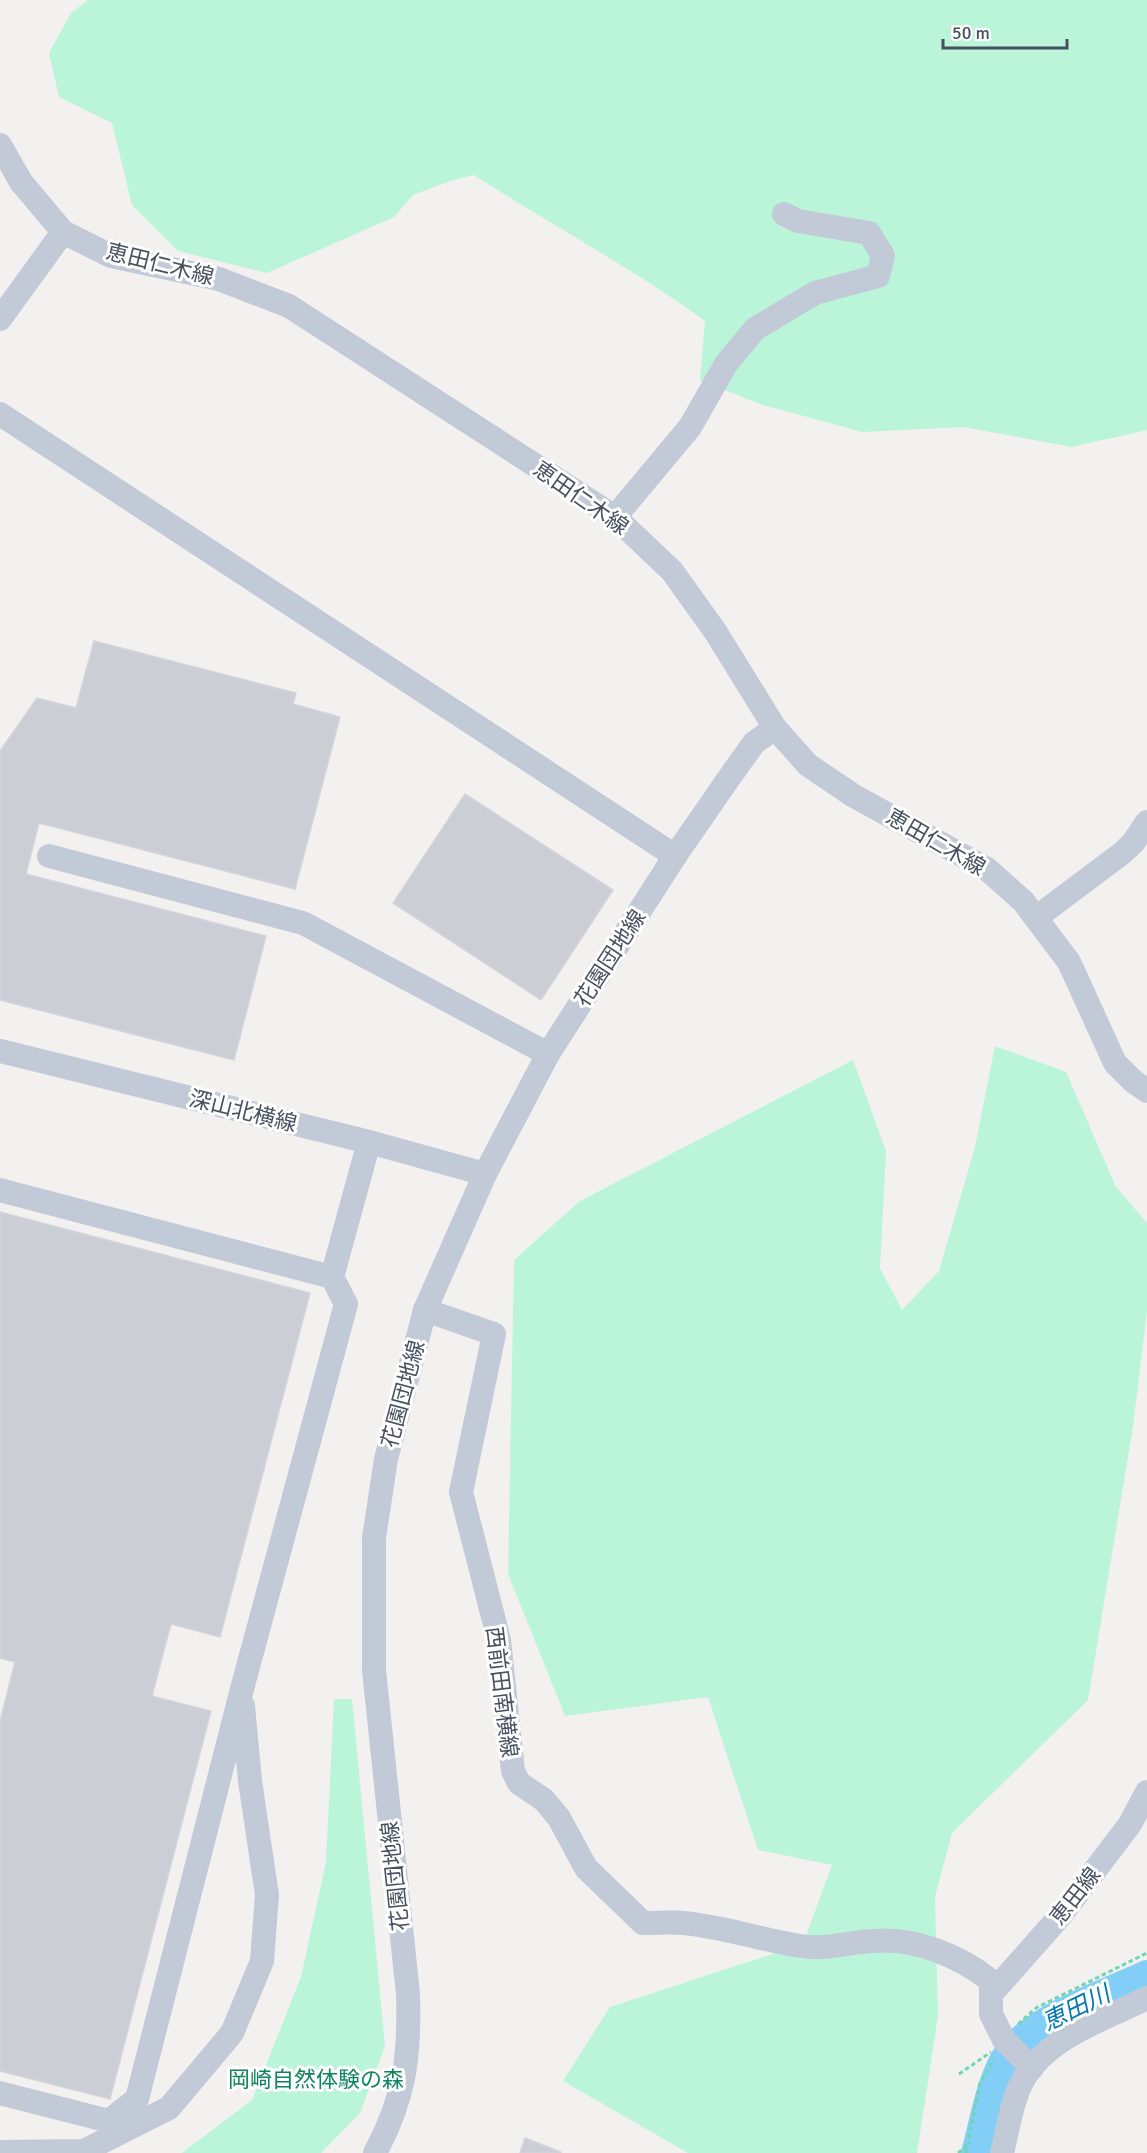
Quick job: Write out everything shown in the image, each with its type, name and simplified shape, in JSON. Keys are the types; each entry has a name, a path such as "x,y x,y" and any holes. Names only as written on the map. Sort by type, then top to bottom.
{"street":[{"name":"恵田仁木線","path":"0,145 21,182 63,232 111,256 219,279 289,306 615,517 672,571 715,630 775,728 808,765 834,784 987,869 1023,901 1069,962 1115,1063 1133,1082 1147,1090"},
{"path":"615,517 690,427 726,364 755,329 814,293 878,276 883,256 869,233 798,221 784,214"},
{"path":"0,319 63,232"},
{"path":"0,414 675,856"},
{"name":"花園団地線","path":"375,2153 397,2109 409,2043 408,1994 374,1670 374,1538 386,1459 425,1310 485,1174 548,1054 675,856 754,743 775,728"},
{"path":"1037,917 1121,854 1133,843 1147,822"},
{"path":"49,856 303,922 548,1054"},
{"name":"深山北横線","path":"0,1051 369,1142 485,1174"},
{"path":"0,2093 109,2121 137,2099 242,1689 346,1304 332,1277 369,1142"},
{"path":"0,1191 332,1277"},
{"name":"西前田南横線","path":"425,1310 494,1334 461,1492 499,1640 513,1771 519,1783 544,1800 559,1818 586,1868 643,1923 684,1923 802,1946 831,1948 872,1941 901,1940 974,1967 991,1981 992,1993"},
{"path":"0,2152 84,2151 169,2108 232,2033 262,1961 267,1895 250,1780 242,1689"},
{"name":"恵田線","path":"992,1993 1068,1906 1130,1824 1147,1792"},
{"path":"992,1993 991,2014 1006,2042 1029,2066"},
{"path":"1002,2153 1029,2066 1057,2045 1147,1998"}],"path":[{"path":"1006,2042 1036,2008 1147,1953"},
{"path":"960,2074 997,2049 980,2083 966,2153"},
{"path":"958,2153 968,2146"}],"green space":[{"path":"88,0 1147,0 1147,430 1072,447 963,427 862,432 757,403 700,380 705,321 649,282 474,175 413,195 394,217 267,273 178,251 132,205 112,123 59,97 49,53 71,13"},
{"path":"995,1046 1066,1072 1116,1187 1147,1223 1147,1311 1133,1426 1088,1700 952,1833 935,1897 938,2016 917,2153 688,2153 563,2081 610,2007 803,1944 832,1865 758,1850 708,1697 565,1716 508,1574 514,1260 580,1201 853,1060 886,1151 880,1268 902,1310 939,1271 975,1147"},
{"name":"岡崎自然体験の森","path":"334,1699 352,1699 385,2046 360,2113 321,2153 182,2153 252,2100 301,1977 326,1862"}],"building":[{"path":"94,641 296,693 293,704 340,717 295,889 39,823 26,874 266,936 234,1060 0,1000 0,751 37,698 76,708"},
{"path":"465,794 613,890 541,1000 393,903"},
{"path":"0,1212 310,1293 220,1637 171,1624 152,1696 211,1711 110,2099 0,2071 0,1721 15,1662 0,1658"},
{"path":"525,2138 561,2152 561,2153 520,2153"}],"waterway":[{"name":"恵田川","path":"976,2153 994,2086 1002,2065 1012,2049 1027,2035 1066,2011 1147,1975"}]}
